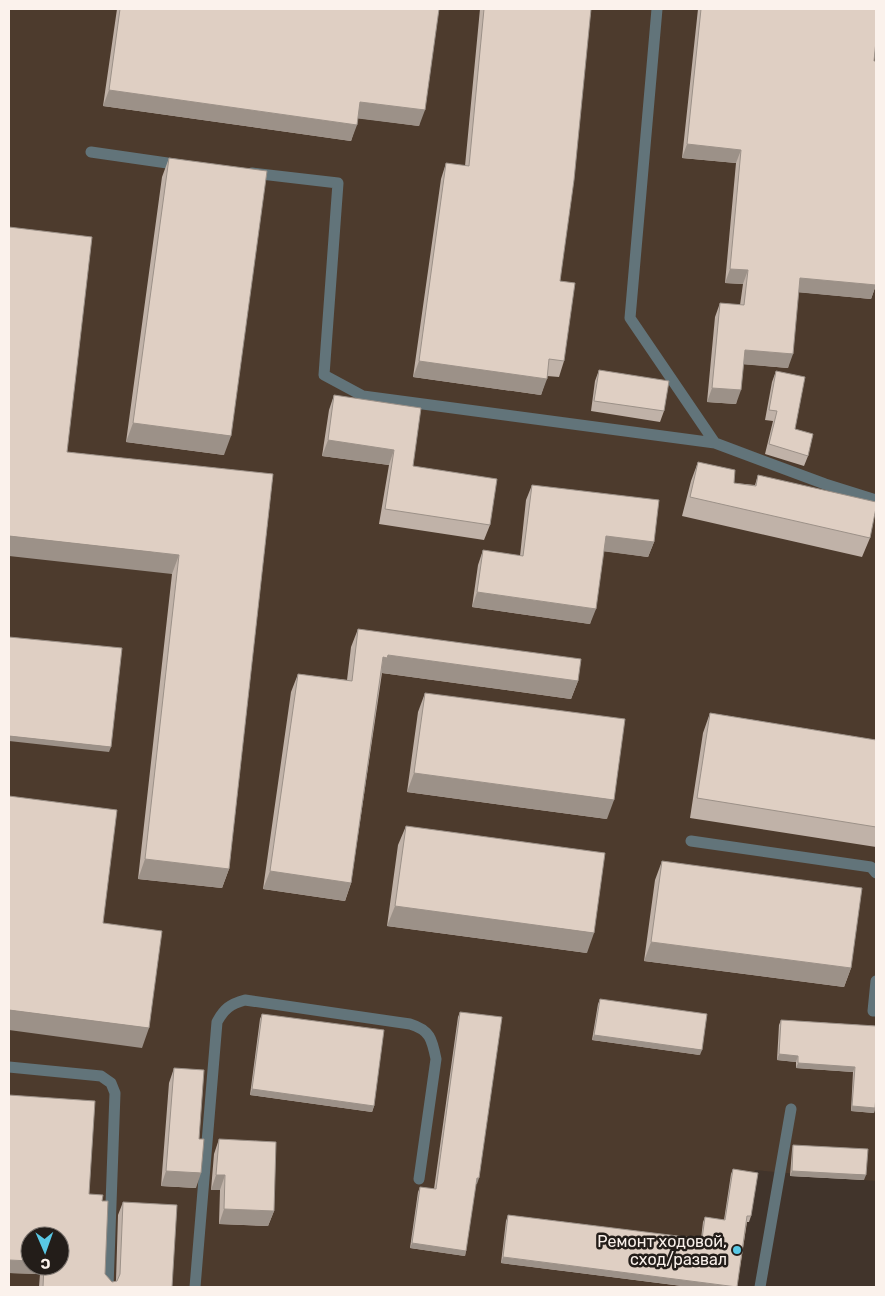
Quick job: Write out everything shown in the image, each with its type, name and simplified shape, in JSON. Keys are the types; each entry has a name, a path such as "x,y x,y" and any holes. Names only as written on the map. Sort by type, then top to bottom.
{"lane":[{"path":"656,9 630,318 714,443"},
{"path":"92,152 192,166"},
{"path":"240,172 338,183 324,375 363,396 714,443 825,484 876,500"},
{"path":"692,841 871,867 876,872"},
{"path":"876,981 873,1011 876,1011"},
{"path":"195,1287 217,1022 223,1011 233,1003 245,1000 410,1024 424,1028 433,1042 436,1059 419,1179"},
{"path":"9,1066 101,1076 111,1083 115,1093 108,1287"},
{"path":"760,1287 791,1109"}],"shaded area":[{"path":"9,9 876,9 875,1181 755,1170 738,1287 9,1287"}],"building":[{"path":"120,9 439,9 425,110 360,102 357,125 109,90"},
{"path":"484,9 591,9 574,180 560,281 575,283 564,361 549,359 547,379 419,361 446,163 469,166"},
{"path":"701,9 876,9 874,61 876,61 876,285 800,278 793,354 745,350 741,390 712,388 720,303 744,305 748,270 730,269 741,150 687,144"},
{"path":"169,158 267,171 231,436 133,423"},
{"path":"9,227 92,237 67,452 273,474 229,869 145,859 179,555 9,536"},
{"path":"599,370 669,381 664,411 594,401"},
{"path":"776,371 805,377 795,429 813,434 808,456 769,444 777,411 769,410"},
{"path":"334,395 421,408 413,466 497,479 490,525 385,509 394,450 328,440"},
{"path":"698,462 735,470 734,483 756,486 758,475 876,502 870,538 690,497"},
{"path":"532,485 659,500 654,542 606,536 596,609 477,592 483,550 523,556"},
{"path":"358,629 581,659 578,681 388,655 387,658 383,657 351,883 270,871 298,674 352,681"},
{"path":"9,637 122,648 111,747 9,736"},
{"path":"425,693 625,719 614,800 414,773"},
{"path":"710,713 876,740 876,827 697,798"},
{"path":"9,796 117,810 103,923 162,931 149,1028 9,1010"},
{"path":"406,826 605,853 594,933 395,906"},
{"path":"662,861 862,888 851,968 651,942"},
{"path":"600,999 707,1014 702,1050 594,1035"},
{"path":"460,1012 502,1017 479,1178 477,1178 466,1251 412,1243 420,1187 436,1189"},
{"path":"262,1014 384,1030 374,1106 252,1089"},
{"path":"781,1020 876,1026 875,1108 852,1106 855,1067 798,1063 798,1056 779,1054"},
{"path":"174,1068 204,1070 199,1139 204,1139 201,1173 166,1171"},
{"path":"9,1095 95,1101 89,1194 103,1195 102,1201 108,1201 105,1274 112,1282 117,1281 120,1274 123,1202 177,1205 172,1287 43,1287 44,1276 70,1276 70,1226 20,1226 20,1261 9,1260"},
{"path":"219,1139 276,1142 274,1211 224,1209 225,1175 216,1175"},
{"path":"793,1145 868,1149 866,1175 792,1171"},
{"path":"733,1169 758,1173 751,1216 747,1216 737,1287 503,1257 508,1215 702,1239 705,1217 725,1220"}],"place":[{"name":"Ремонт ходовой, сход/развал","path":"737,1250"}]}
